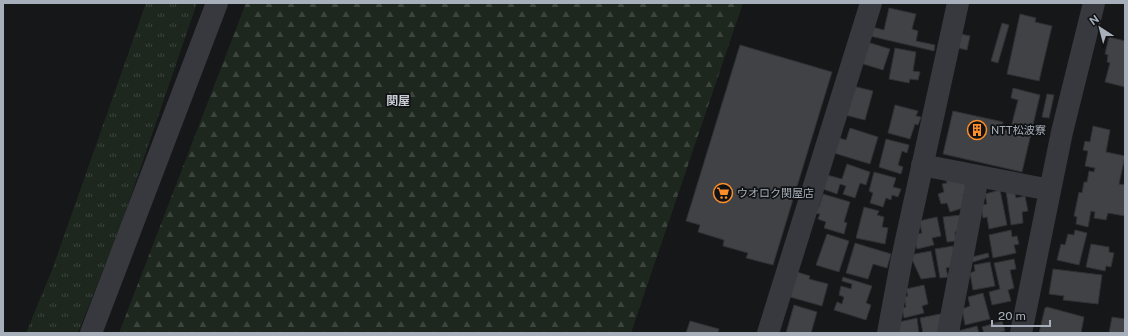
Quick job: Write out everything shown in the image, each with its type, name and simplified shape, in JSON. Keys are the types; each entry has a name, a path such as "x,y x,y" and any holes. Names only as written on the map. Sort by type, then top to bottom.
{"street":[{"path":"91,333 217,3"},
{"path":"768,333 871,3"},
{"path":"888,333 901,263 958,3"},
{"path":"1021,333 1062,132 1094,3"},
{"path":"922,165 1050,190"},
{"path":"948,333 978,176"}],"green space":[{"path":"146,3 197,3 122,222 78,333 26,333 52,270"},
{"path":"246,3 743,3 631,333 119,333"}],"building":[{"path":"889,8 916,14 912,29 918,31 916,41 935,45 934,51 870,36 872,27 884,30"},
{"path":"1020,14 1036,18 1035,22 1052,26 1039,81 1007,74"},
{"path":"1002,23 1009,25 998,63 991,61"},
{"path":"961,34 970,36 967,50 958,48"},
{"path":"1109,37 1125,41 1125,87 1105,82 1110,63 1107,62 1108,55 1105,54"},
{"path":"867,42 890,49 883,70 860,63"},
{"path":"740,45 832,72 773,265 746,258 748,253 723,246 724,240 698,232 700,225 686,221"},
{"path":"895,48 916,52 913,71 920,72 918,80 910,79 909,83 889,79"},
{"path":"853,86 873,91 865,120 845,115"},
{"name":"NTT松波寮","path":"1013,88 1040,95 1022,172 943,154 953,111 1003,122 1002,129 1010,131 1018,100 1011,98"},
{"path":"1047,94 1054,95 1049,118 1042,117"},
{"path":"895,105 918,111 916,116 921,117 918,125 915,124 910,139 888,133"},
{"path":"1093,126 1110,130 1106,152 1125,156 1119,184 1125,185 1125,216 1108,213 1106,220 1094,218 1095,212 1091,211 1088,227 1076,224 1077,217 1074,216 1079,192 1082,193 1084,182 1087,182 1089,171 1094,172 1095,168 1085,166 1088,151 1083,150 1085,141 1090,142"},
{"path":"850,128 878,137 870,164 834,153 839,138 846,140"},
{"path":"886,139 909,145 907,153 902,151 898,165 903,167 901,174 879,167"},
{"path":"847,164 870,172 866,185 860,183 855,198 843,194 846,186 840,184 837,194 823,189 827,175 842,179"},
{"path":"874,172 896,178 893,187 901,189 898,197 892,195 891,200 886,198 883,207 870,203 873,193 869,191"},
{"path":"944,175 966,181 969,193 963,195 966,207 950,212 947,203 941,204 938,194 944,192 942,184 947,183"},
{"path":"1000,190 1007,225 989,229 987,217 983,218 981,205 987,204 985,194"},
{"path":"1014,190 1016,198 1025,196 1028,211 1022,212 1023,223 1011,225 1006,191"},
{"path":"823,194 850,202 844,222 847,223 844,234 824,228 826,222 818,219 820,214 813,213 815,206 819,207"},
{"path":"864,207 879,211 877,215 884,217 882,227 888,228 885,244 856,238"},
{"path":"961,215 963,231 955,232 956,241 947,242 943,217"},
{"path":"937,217 941,236 932,238 934,245 917,249 913,235 922,233 919,221"},
{"path":"1011,230 1012,237 1017,236 1019,244 1014,245 1016,253 993,258 989,235"},
{"path":"1075,230 1087,233 1079,265 1057,260 1061,244 1065,245 1068,234 1074,235"},
{"path":"827,234 849,241 839,272 816,265"},
{"path":"855,243 891,254 887,268 873,264 868,279 846,273"},
{"path":"1091,244 1109,247 1109,252 1114,253 1111,267 1106,266 1105,271 1086,267"},
{"path":"953,246 956,266 946,268 948,277 940,278 935,249"},
{"path":"931,251 936,277 921,279 910,255"},
{"path":"988,253 989,257 973,262 972,257"},
{"path":"1014,259 1016,269 1010,270 1014,288 1008,290 1011,301 992,305 989,292 1000,289 994,263"},
{"path":"990,262 995,286 973,290 970,273 975,271 974,265"},
{"path":"1053,269 1102,275 1098,304 1063,300 1064,296 1049,294"},
{"path":"797,272 810,276 809,279 828,284 822,306 790,297"},
{"path":"843,277 872,286 866,303 871,305 866,320 834,310 837,302 842,304 844,297 839,295 841,286 851,289 852,284 842,281"},
{"path":"924,285 928,304 922,306 924,313 904,318 902,308 906,307 904,297 908,296 906,289"},
{"path":"983,293 990,319 965,325 962,309 970,306 968,297"},
{"path":"794,305 817,312 811,333 786,333"},
{"path":"1047,307 1084,317 1081,333 1039,333 1045,308"},
{"path":"945,313 942,333 923,333 920,318"},
{"path":"1112,317 1125,319 1125,333 1109,333"},
{"path":"917,318 919,333 896,333 899,322"},
{"path":"690,321 719,329 718,333 686,333"},
{"path":"1002,321 1005,331 997,333 984,333 982,327"},
{"path":"977,326 979,333 959,333 958,331"}],"place":[{"name":"NTT松波寮","path":"977,130"},
{"name":"ウオロク関屋店","path":"723,193"}],"district":[{"name":"関屋","path":"398,101"}]}
